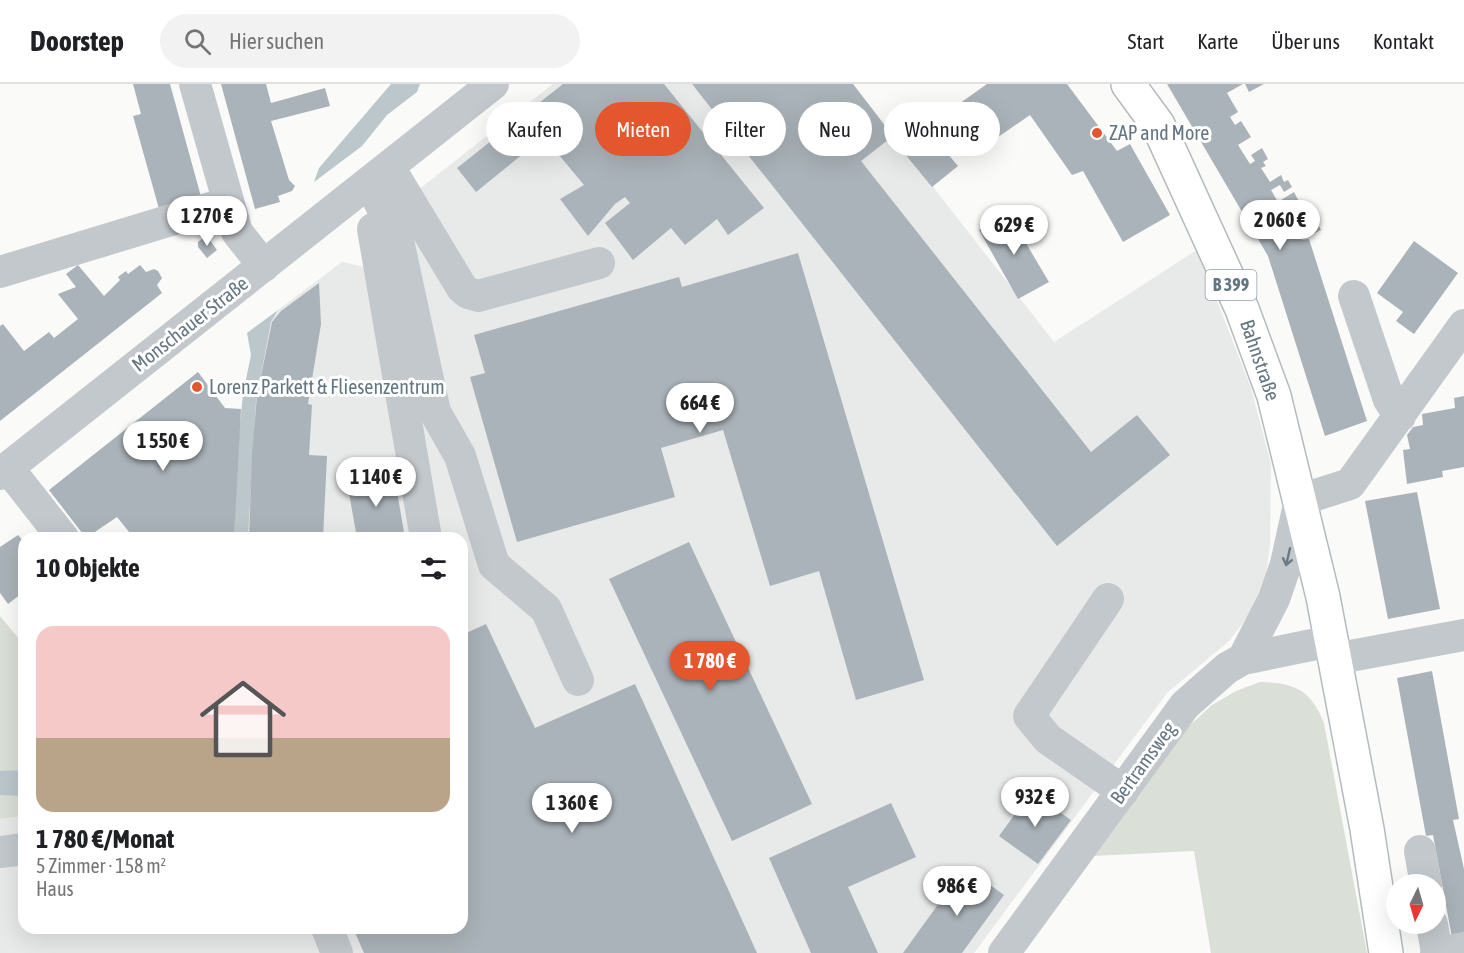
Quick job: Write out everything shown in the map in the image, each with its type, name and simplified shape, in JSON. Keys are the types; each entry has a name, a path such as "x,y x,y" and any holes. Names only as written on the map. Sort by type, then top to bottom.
{"main road":[{"name":"Bahnstraße","path":"1128,84 1158,125 1242,309 1274,396 1300,500 1332,650 1367,829 1386,953"}],"street":[{"path":"195,84 237,232 264,266"},
{"name":"Monschauer Straße","path":"4,471 493,84"},
{"path":"370,181 468,293 478,296 598,263"},
{"path":"370,181 375,232 424,532"},
{"path":"370,181 396,236 435,412 460,456 494,565 546,609 578,680"},
{"path":"0,272 227,203"},
{"path":"1354,296 1389,400 1400,416"},
{"path":"1243,659 1274,599 1286,564 1300,500 1350,484 1464,325"},
{"path":"4,471 58,532"},
{"path":"1108,599 1029,716 1048,739 1123,791"},
{"path":"1332,650 1464,635"},
{"name":"Bertramsweg","path":"1004,953 1185,705 1227,668 1243,659 1332,650"},
{"path":"0,852 18,850"},
{"path":"1419,850 1424,874"},
{"path":"329,934 337,953"},
{"path":"1434,934 1437,953 1464,948"}],"shaded area":[{"path":"391,84 420,84 417,92 387,115 362,146 314,182 319,168"},
{"path":"553,84 853,84 867,102 798,102 798,156 872,156 872,108 884,124 884,156 909,156 1054,342 1197,250 1251,388 1271,464 1270,546 1263,597 1229,641 1167,693 974,953 0,953 0,819 18,817 18,934 468,934 468,532 436,532 385,216 486,137 486,156 583,156 583,102 530,102"},
{"path":"342,262 369,268 415,532 248,532 256,402 271,322 278,310"},
{"path":"278,310 271,322 256,402 248,532 234,532 237,454 243,394 251,355 247,333"},
{"path":"0,616 18,638 18,817 0,819"},
{"path":"1260,682 1283,684 1300,690 1313,702 1324,723 1367,953 1211,953 1194,851 1093,856 1186,729 1212,705 1236,691"},
{"path":"18,770 18,796 0,795 0,771"}],"building":[{"path":"133,84 170,84 203,204 161,216 133,116 141,114"},
{"path":"221,84 266,84 271,103 325,88 330,106 271,121 289,180 295,186 292,191 278,196 280,202 255,209"},
{"path":"563,84 664,84 679,102 595,102 595,156 691,156 691,117 703,132 703,156 722,156 764,208 728,235 717,219 685,245 671,228 633,260 605,223 630,203 625,197 615,204 588,236 560,199 584,185 560,156 583,156 583,102 540,102"},
{"path":"692,84 853,84 867,102 798,102 798,156 867,156 861,161 1091,452 1137,415 1170,455 1057,546 749,156 786,156 786,102 706,102"},
{"path":"987,84 1067,84 1117,151 1130,144 1170,215 1123,242 1083,171 1072,175 1030,115 1000,136 1000,102 962,102"},
{"path":"1167,84 1243,84 1227,93 1238,112 1230,117 1235,125 1241,121 1251,137 1238,145 1250,164 1255,161 1251,155 1262,148 1268,159 1263,162 1266,166 1261,168 1270,182 1281,175 1284,182 1288,180 1292,187 1284,192 1280,185 1271,190 1278,202 1294,192 1303,209 1309,206 1321,230 1301,240 1309,239 1367,421 1325,436 1268,256"},
{"path":"1245,84 1264,84 1249,92"},
{"path":"872,109 884,124 884,143 872,152"},
{"path":"486,145 486,156 521,156 476,192 457,168"},
{"path":"907,156 950,156 958,166 932,187"},
{"path":"1008,213 1049,282 1018,299 979,230"},
{"path":"203,238 209,239 217,250 207,258 198,247 198,242"},
{"path":"1414,241 1458,273 1414,334 1396,321 1403,312 1377,293"},
{"path":"798,253 924,680 856,700 819,571 770,586 723,430 661,448 675,497 517,542 470,377 485,373 474,335 679,277 682,287"},
{"path":"78,265 104,296 120,280 118,277 126,271 128,274 140,265 146,272 154,269 158,271 162,278 157,285 162,293 0,421 0,326 3,324 24,351 49,332 54,338 78,319 58,294 76,287 66,274"},
{"path":"319,283 321,324 308,404 312,405 309,455 327,456 323,532 249,532 257,396 272,322 281,311"},
{"path":"198,372 225,408 241,409 234,532 129,532 117,517 95,532 81,532 49,490"},
{"path":"1464,396 1464,467 1442,471 1443,477 1407,484 1403,450 1410,449 1407,435 1413,427 1423,425 1422,414 1455,408 1454,398"},
{"path":"394,474 404,532 356,532 347,482"},
{"path":"1417,492 1440,609 1388,619 1365,501"},
{"path":"18,535 18,596 8,604 0,593 0,547"},
{"path":"689,542 812,804 732,841 609,579"},
{"path":"486,624 535,728 635,684 757,953 364,953 356,934 468,934 468,632"},
{"path":"1432,671 1459,819 1453,820 1464,869 1464,941 1452,938 1446,905 1446,874 1440,874 1433,835 1426,836 1397,678"},
{"path":"1031,792 1071,820 1038,864 999,836"},
{"path":"891,803 916,857 848,887 878,953 811,953 769,858"},
{"path":"965,867 1004,895 962,953 903,953"}],"place":[{"name":"ZAP and More","path":"1097,133"},
{"name":"Lorenz Parkett & Fliesenzentrum","path":"197,387"}]}
